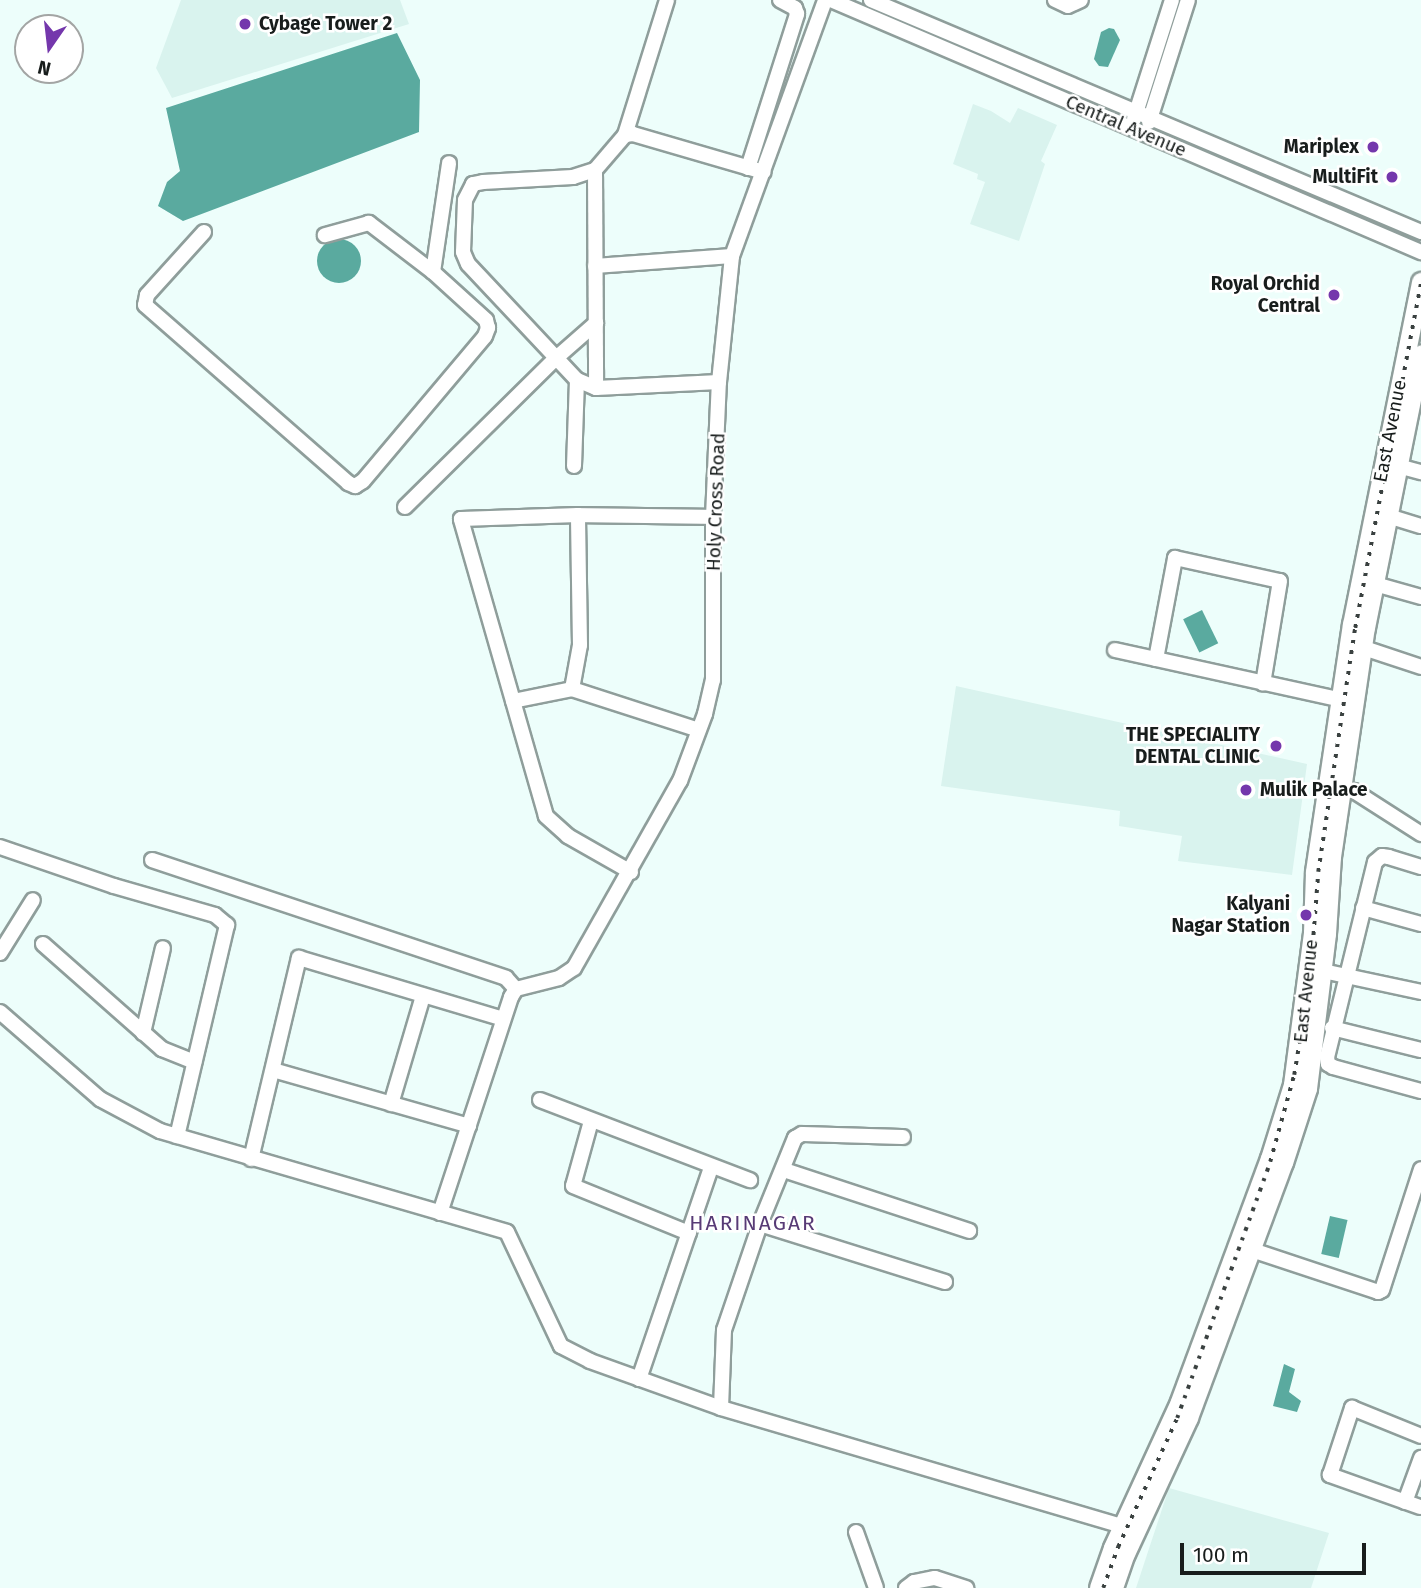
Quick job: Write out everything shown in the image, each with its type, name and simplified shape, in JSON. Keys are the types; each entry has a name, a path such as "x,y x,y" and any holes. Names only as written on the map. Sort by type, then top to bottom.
{"main road":[{"name":"East Avenue","path":"1335,787 1352,625 1421,282"},
{"name":"East Avenue","path":"1099,1588 1182,1435 1252,1250 1308,1089 1316,970 1315,872 1364,648 1398,466 1415,417 1421,354"},
{"name":"East Avenue","path":"1114,1588 1130,1528 1285,1116 1316,970"}],"street":[{"path":"667,0 625,135 595,170 561,178 483,181 473,184 464,200 463,252 468,264 577,380 596,388 719,382"},
{"path":"748,167 797,13 795,8 780,0"},
{"name":"Holy Cross Road","path":"516,989 559,978 574,968 631,872 680,780 699,730 713,680 713,517 719,382 732,256 825,0"},
{"name":"Central Avenue","path":"831,0 1421,252"},
{"name":"Central Avenue","path":"871,0 1421,232"},
{"path":"1055,0 1068,6 1081,0"},
{"path":"1144,113 1172,0"},
{"path":"1137,132 1188,0"},
{"path":"625,135 633,134 764,172"},
{"path":"433,272 449,163"},
{"path":"595,170 596,388"},
{"path":"204,232 147,295 145,305 348,483 355,486 363,481 485,336 486,320 433,272 369,223 325,235"},
{"path":"595,266 732,256"},
{"path":"405,507 555,359 596,323"},
{"path":"574,466 577,380"},
{"path":"1398,466 1421,472"},
{"path":"631,872 568,836 546,816 461,519 578,515 713,517"},
{"path":"572,689 580,645 578,515"},
{"path":"1388,516 1421,526"},
{"path":"1156,659 1175,558 1280,581 1263,684"},
{"path":"1375,584 1421,597"},
{"path":"1364,648 1421,667"},
{"path":"1115,650 1342,701"},
{"path":"513,701 572,689 699,730"},
{"path":"1335,787 1354,791 1421,834"},
{"path":"0,847 223,919 227,932 177,1136"},
{"path":"1421,867 1382,856 1375,862 1332,1027 1328,1064 1421,1091"},
{"path":"152,860 506,978 516,989 503,1019 440,1213"},
{"path":"0,953 33,900"},
{"path":"1363,908 1421,924"},
{"path":"43,944 171,1055 194,1062"},
{"path":"144,1033 163,948"},
{"path":"251,1159 299,958 503,1019"},
{"path":"1316,970 1345,973 1421,992"},
{"path":"391,1104 423,996"},
{"path":"0,1012 100,1099 142,1123 251,1159 507,1232 513,1239 561,1346 639,1379 721,1408 1130,1528"},
{"path":"1332,1027 1421,1050"},
{"path":"272,1070 469,1126"},
{"path":"540,1100 711,1168 750,1180"},
{"path":"591,1121 573,1186 689,1233"},
{"path":"721,1408 724,1330 760,1224 797,1135 903,1136"},
{"path":"639,1379 711,1168"},
{"path":"1252,1250 1378,1292 1382,1290 1421,1169"},
{"path":"784,1170 969,1231"},
{"path":"760,1224 945,1282"},
{"path":"1420,1508 1330,1475 1352,1408 1421,1436"},
{"path":"1405,1502 1421,1458"},
{"path":"856,1532 876,1588"},
{"path":"906,1588 914,1582 935,1578 967,1588"}],"shaded area":[{"path":"181,0 400,0 409,24 172,98 156,68"},
{"path":"1114,29 1120,40 1108,67 1099,66 1094,59 1101,32"},
{"path":"397,33 420,80 419,132 183,221 158,206 167,182 180,171 166,108"},
{"path":"973,104 1010,123 1018,108 1057,125 1041,161 1045,164 1019,241 970,224 985,182 977,179 978,174 953,164"},
{"path":"339,239 348,240 355,245 360,252 360,270 355,277 348,282 339,283 330,282 323,277 318,270 317,261 318,252 323,245 330,240"},
{"path":"1202,610 1218,643 1199,652 1183,619"},
{"path":"956,686 1307,764 1292,875 1178,861 1182,836 1119,826 1120,811 941,786"},
{"path":"1330,1216 1348,1220 1339,1258 1321,1254"},
{"path":"1284,1364 1295,1369 1289,1392 1301,1401 1297,1412 1273,1406"},
{"path":"1169,1488 1329,1533 1311,1588 1136,1588"}],"railway":[{"path":"1103,1588 1118,1547 1177,1418 1270,1162 1294,1075 1310,977 1318,872 1355,628 1421,283"}],"place":[{"name":"Cybage Tower 2","path":"245,24"},
{"name":"Mariplex","path":"1373,147"},
{"name":"MultiFit","path":"1392,177"},
{"name":"Royal Orchid Central","path":"1334,295"},
{"name":"THE SPECIALITY DENTAL CLINIC","path":"1276,746"},
{"name":"Mulik Palace","path":"1246,790"},
{"name":"Kalyani Nagar Station","path":"1306,915"}],"district":[{"name":"HARINAGAR","path":"753,1223"}]}
